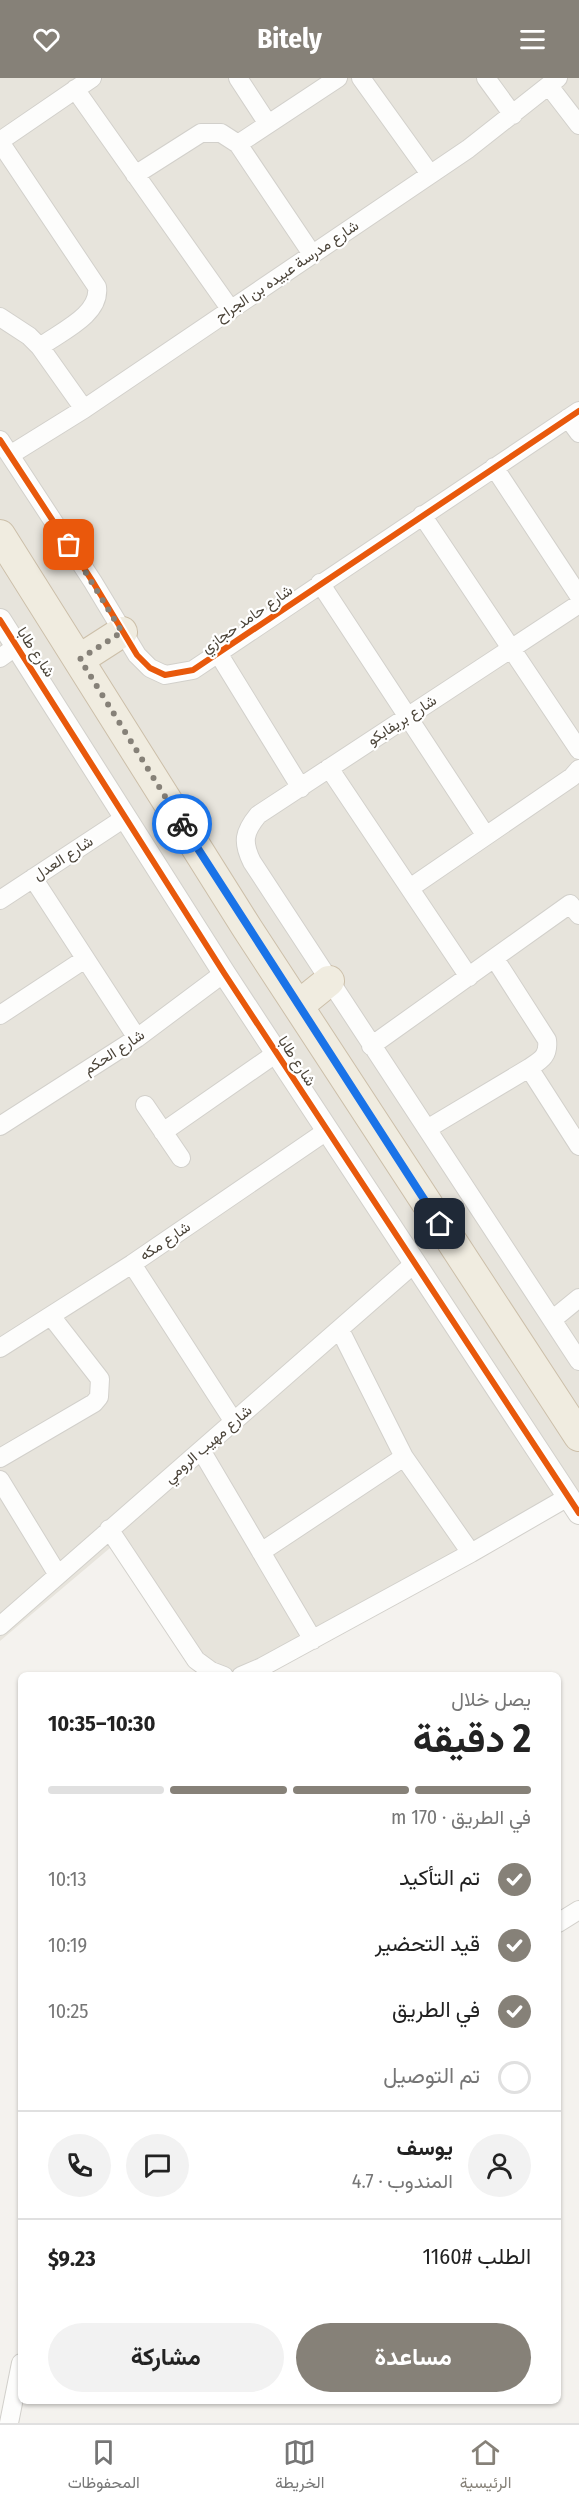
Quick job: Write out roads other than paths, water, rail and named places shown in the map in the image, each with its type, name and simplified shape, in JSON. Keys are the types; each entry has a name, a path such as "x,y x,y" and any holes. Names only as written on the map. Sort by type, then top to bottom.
{"highway":[{"path":"0,535 297,1006 579,1436"},
{"path":"80,659 122,632"},
{"path":"297,1006 329,981"}],"street":[{"path":"40,347 93,309 98,294 97,287 0,142 92,78"},
{"path":"238,78 268,124"},
{"path":"238,144 338,78"},
{"path":"361,78 430,174"},
{"path":"486,78 513,115"},
{"path":"553,82 579,126"},
{"name":"شارع مدرسة عبيده بن الجراح","path":"5,447 84,409 430,174 513,115 553,82"},
{"path":"75,89 231,309"},
{"path":"135,175 201,133 221,133 238,144 312,254"},
{"path":"0,317 29,336 40,347 84,409"},
{"name":"شارع حامد حجازي","path":"5,447 93,582 122,632 150,668 165,675 193,669 494,467 576,420"},
{"path":"494,467 579,596"},
{"path":"422,515 579,750"},
{"path":"320,583 486,836"},
{"name":"شارع بريفابكو","path":"329,981 245,849 248,828 258,815 579,604"},
{"name":"شارع طابا","path":"0,620 9,652 126,817 225,973 574,1505"},
{"path":"218,653 301,788"},
{"path":"329,768 469,977"},
{"path":"410,888 572,777 579,769"},
{"name":"شارع العدل","path":"0,900 126,817"},
{"path":"33,878 137,1038"},
{"path":"371,1046 570,904 579,915"},
{"path":"0,1015 85,959"},
{"path":"427,1129 544,1058 547,1040 495,959"},
{"name":"شارع الحكم","path":"0,1126 137,1038 225,973"},
{"path":"329,981 579,1361"},
{"path":"163,1132 278,1052"},
{"path":"529,1068 576,1135"},
{"path":"145,1105 181,1158"},
{"name":"شارع مكه","path":"0,1348 132,1264 328,1130"},
{"name":"شارع مهيب الرومي","path":"0,1626 416,1262"},
{"path":"132,1264 234,1422"},
{"path":"552,1320 579,1298"},
{"path":"0,1458 94,1403 99,1397 100,1379 51,1316"},
{"path":"340,1330 404,1457 471,1553"},
{"path":"201,1450 313,1640"},
{"path":"261,1552 404,1457"},
{"path":"2,1489 58,1575"},
{"path":"249,1672 313,1640 471,1553 574,1505"},
{"path":"109,1529 196,1660 214,1672"},
{"path":"561,1921 579,1910"},
{"path":"9,2423 18,2378"}]}
